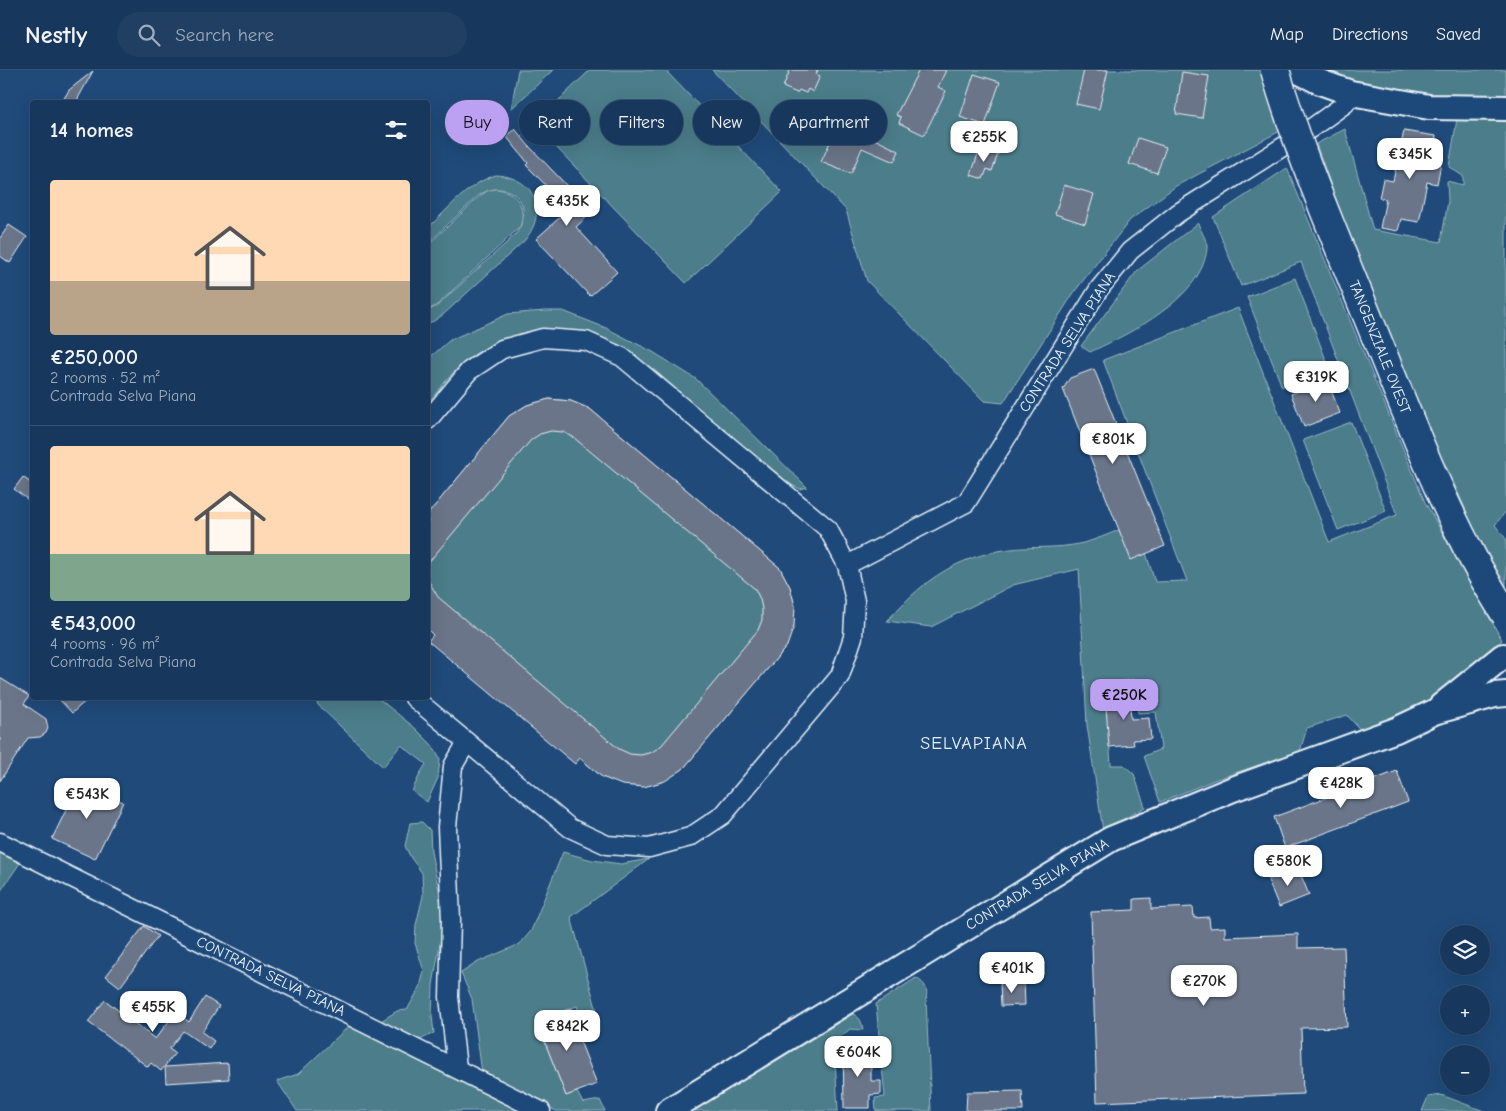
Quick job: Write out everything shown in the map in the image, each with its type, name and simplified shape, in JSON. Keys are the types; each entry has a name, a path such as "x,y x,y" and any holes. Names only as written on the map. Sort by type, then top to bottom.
{"main road":[{"name":"TANGENZIALE OVEST","path":"1275,70 1286,109 1439,493 1506,615"}],"street":[{"path":"1296,70 1320,82 1351,93 1429,107 1506,108"},
{"name":"CONTRADA SELVA PIANA","path":"847,565 966,503 1099,289 1130,251 1178,213 1303,134 1345,104 1351,93"},
{"path":"416,700 570,828 607,844 649,848 690,837 724,815 840,676 853,637 855,601 847,565 828,529 622,357 586,341 543,338 502,349 469,371 430,418"},
{"path":"1505,653 1501,670 1506,683"},
{"path":"1434,712 1505,653"},
{"path":"1434,712 1495,695 1506,694"},
{"name":"CONTRADA SELVA PIANA","path":"668,1111 1111,839 1233,789 1396,730 1434,712"},
{"path":"457,1068 449,997 452,920 447,827 453,766 467,742"},
{"name":"CONTRADA SELVA PIANA","path":"0,842 541,1111"}],"green space":[{"path":"518,70 553,70 519,100 511,109"},
{"path":"590,70 665,70 694,100 693,145 737,145 782,192 686,283 554,145 590,145 590,100 559,100"},
{"path":"712,70 1260,70 1280,131 1176,186 1130,220 1075,291 1003,403 984,401 867,281 846,210 784,145 887,145 887,100 770,100 770,131 760,120 760,100 741,100"},
{"path":"1312,70 1506,70 1506,98 1441,98 1342,81"},
{"path":"1457,119 1506,119 1506,511 1495,525 1506,539 1506,586 1474,529 1449,472 1428,434 1425,419 1418,408 1361,268 1316,144 1345,129 1373,230 1441,242 1448,201 1447,181 1463,185 1463,176 1449,167"},
{"path":"1287,168 1425,502 1502,640 1478,665 1440,694 1363,733 1347,715 1307,728 1300,751 1214,780 1160,802 1144,756 1161,749 1156,712 1138,713 1134,679 1105,684 1111,765 1124,765 1134,774 1145,807 1103,831 1087,725 1079,569 1013,585 931,627 887,621 924,585 936,576 965,561 981,555 1009,549 1083,543 1119,530 1131,559 1146,553 1155,582 1187,581 1103,360 1238,308 1329,542 1397,515 1301,262 1241,286 1213,217"},
{"path":"496,175 509,177 520,182 528,189 534,197 536,207 536,217 532,229 525,240 444,314 430,322 430,310 437,306 515,235 521,224 522,205 517,197 501,189 490,190 479,195 430,241 430,226 468,190"},
{"path":"502,190 514,196 521,206 522,220 520,227 437,305 430,309 430,243 487,191"},
{"path":"1198,223 1207,248 1202,266 1193,283 1179,298 1143,324 1090,352 1081,346 1137,271"},
{"path":"1295,278 1329,368 1282,387 1247,297"},
{"path":"563,311 606,328 653,352 696,379 807,487 800,489 790,484 660,374 635,356 608,341 589,335 569,331 530,332 493,344 462,364 430,401 430,357 450,340 508,314"},
{"path":"549,399 571,401 590,409 780,568 790,587 795,606 787,646 683,769 662,781 644,786 635,786 614,782 602,777 430,632 430,512 509,416 527,405"},
{"path":"1351,422 1386,511 1338,530 1303,440"},
{"path":"316,700 380,700 415,728 432,745 440,759 438,778 427,802 412,791 426,764 401,745 383,767 318,705"},
{"path":"422,822 430,830 431,852 442,904 441,938 433,985 432,1016 434,1033 420,1040 381,1021 397,1011 407,1010 420,987 424,971 415,943 416,925 423,896 422,873 405,846 410,823"},
{"path":"0,847 22,860 0,892"},
{"path":"563,852 592,860 621,864 649,859 571,917 598,1015 582,1020 577,1006 537,1022 566,1096 577,1092 583,1103 600,1100 605,1111 556,1111 482,1073 472,999 461,973 478,962 520,944 531,931"},
{"path":"916,978 926,987 927,993 931,1111 876,1111 875,1098 885,1097 876,1004"},
{"path":"853,1014 860,1020 863,1030 850,1029 834,1042 838,1111 693,1111"},
{"path":"350,1025 527,1111 297,1111 277,1081 298,1074"},
{"path":"1441,1095 1484,1111 1422,1111 1428,1097"}],"building":[{"path":"790,70 818,70 816,74 820,76 813,92 808,89 806,93 799,90 797,93 783,87"},
{"path":"919,70 946,70 938,87 946,91 924,135 899,123 901,117 896,115"},
{"path":"1084,70 1108,70 1099,109 1076,104"},
{"path":"93,71 77,100 63,100 69,90"},
{"path":"1182,72 1209,76 1202,118 1176,114"},
{"path":"974,74 1000,82 985,125 960,117"},
{"path":"515,129 519,134 519,145 528,145 592,212 576,227 617,272 590,296 536,239 569,209 526,165 528,163 509,140 509,134"},
{"path":"1404,131 1436,136 1434,151 1443,153 1437,184 1427,182 1419,222 1401,219 1398,231 1380,228 1386,199 1379,198 1383,179 1393,181"},
{"path":"1138,138 1166,147 1157,173 1129,164"},
{"path":"829,145 887,145 899,151 894,162 862,148 851,174 821,162"},
{"path":"980,148 998,154 992,171 987,169 983,179 971,175"},
{"path":"1064,185 1094,194 1085,224 1055,214"},
{"path":"9,225 27,237 10,263 0,256 0,238"},
{"path":"1094,369 1165,546 1131,560 1063,389 1070,378"},
{"path":"1327,380 1340,413 1304,427 1291,394"},
{"path":"549,399 571,401 590,409 780,568 790,587 795,606 794,626 787,646 683,769 665,781 644,787 622,785 602,777 580,758 575,764 430,643 433,635 430,632 430,583 438,597 619,749 630,754 641,755 652,752 661,746 758,630 762,620 762,609 755,589 573,437 563,432 551,431 540,434 531,440 430,561 430,512 509,416 527,405"},
{"path":"23,477 30,482 30,501 14,489"},
{"path":"0,678 29,696 24,704 46,719 48,728 46,733 40,737 28,738 0,781"},
{"path":"1129,691 1131,719 1149,718 1151,739 1133,740 1134,745 1109,747 1105,693"},
{"path":"60,700 87,700 72,713"},
{"path":"1397,771 1408,802 1285,848 1274,817"},
{"path":"80,781 123,802 95,859 52,839"},
{"path":"1298,868 1309,895 1279,907 1268,880"},
{"path":"1151,898 1151,909 1193,907 1194,918 1209,917 1210,928 1225,927 1225,937 1298,934 1298,948 1344,947 1347,1027 1301,1028 1303,1094 1097,1102 1091,912 1134,910 1134,899"},
{"path":"144,926 158,936 120,987 106,976"},
{"path":"1000,982 1024,982 1025,1005 1001,1006"},
{"path":"205,997 219,1006 202,1032 214,1041 209,1049 183,1031 169,1049 175,1053 161,1071 151,1063 148,1067 88,1022 105,1000 155,1039 176,1012 189,1022"},
{"path":"571,1008 580,1030 576,1031 597,1084 566,1096 537,1022"},
{"path":"843,1042 859,1042 860,1057 871,1057 871,1081 881,1081 881,1094 870,1095 870,1108 844,1108"},
{"path":"228,1063 229,1079 166,1083 165,1067"},
{"path":"1022,1091 1023,1111 966,1111 967,1092"}],"district":[{"name":"SELVAPIANA","path":"974,743"}]}
